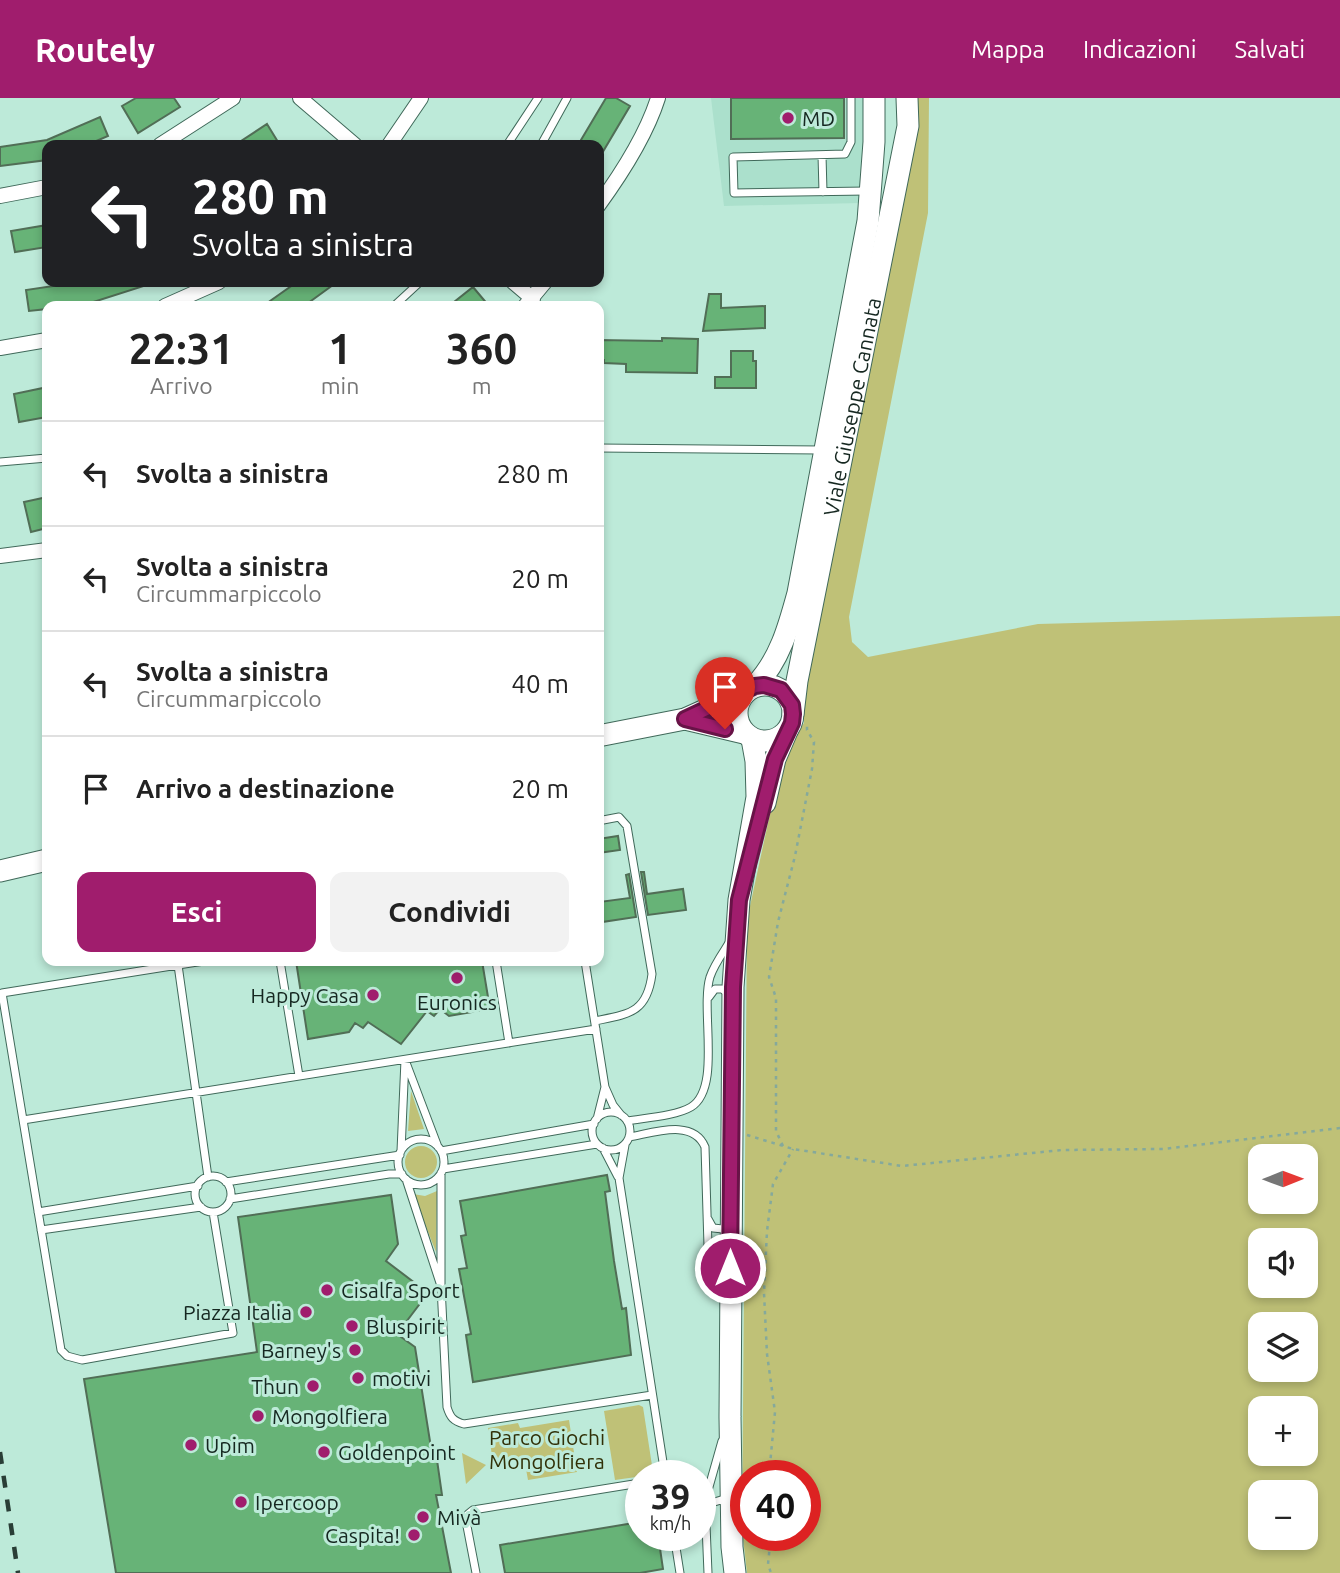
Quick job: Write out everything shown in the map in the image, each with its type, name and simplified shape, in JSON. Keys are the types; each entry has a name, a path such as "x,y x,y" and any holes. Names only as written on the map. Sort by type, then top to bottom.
{"street":[{"path":"168,140 233,98"},
{"path":"300,98 349,140"},
{"path":"392,140 421,98"},
{"path":"604,198 647,127 659,98"},
{"name":"Viale Giuseppe Cannata","path":"751,689 766,675 789,626 798,593 861,263 872,191 874,98"},
{"name":"Viale Giuseppe Cannata","path":"739,900 775,759 796,721 797,681 908,126 907,98"},
{"path":"0,196 42,188"},
{"path":"176,301 208,287"},
{"path":"517,287 528,301"},
{"path":"530,301 541,287"},
{"path":"0,348 42,341"},
{"path":"0,556 42,551"},
{"path":"604,735 685,719 764,685 781,690 792,705 796,721 771,741 685,719"},
{"path":"748,736 736,716 737,707 751,689"},
{"name":"Viale Giuseppe Cannata","path":"730,1460 733,998 739,900 757,797 756,761 748,736"},
{"path":"0,871 42,861"},
{"name":"Viale Giuseppe Cannata","path":"732,1551 735,1573"}],"lane":[{"path":"511,140 538,98"},
{"path":"544,140 567,98"},
{"path":"851,98 851,142 845,154 733,157 734,193 872,191"},
{"path":"822,155 823,192"},
{"path":"399,301 415,287"},
{"path":"604,448 825,450"},
{"path":"0,462 42,458"},
{"path":"23,1120 509,1043 595,1025 638,1008 649,992 652,974 628,826 619,817 604,820"},
{"path":"38,1212 198,1186 208,1177 226,1182 401,1153 408,1144 417,1140 429,1141 439,1149 596,1121 608,1113 624,1118 688,1109 704,1091 707,1073 707,1001 710,977 737,931"},
{"path":"172,966 2,993 61,1350 67,1356 82,1360 233,1334 214,1212"},
{"path":"178,966 208,1177"},
{"path":"281,966 299,1076"},
{"path":"497,966 509,1043"},
{"path":"586,966 605,1087 613,1105 624,1118 627,1141 619,1178 663,1460"},
{"path":"707,1001 715,989 727,992 733,998"},
{"path":"405,1060 444,1162 441,1286 446,1395 450,1417 464,1424 652,1395"},
{"path":"405,1060 399,1163 441,1286"},
{"path":"605,1087 593,1134 619,1178"},
{"path":"230,1199 389,1174 404,1176 415,1184 424,1185 435,1180 442,1171 600,1146 614,1150 627,1141 680,1129 693,1132 701,1138 705,1147 708,1246 730,1294"},
{"path":"41,1230 201,1207 214,1212 224,1208 230,1199 230,1189 226,1182"},
{"path":"198,1186 196,1197 201,1207"},
{"path":"706,1215 717,1230 727,1226 730,1217"},
{"path":"716,1460 730,1417"},
{"path":"476,1573 466,1521 473,1510 625,1485"},
{"path":"716,1502 726,1502 730,1508"},
{"path":"677,1551 680,1573"},
{"path":"707,1551 708,1573"}],"path":[{"path":"783,1147 776,1131 776,998 769,977 778,922 795,856 814,742 807,730 796,721"},
{"path":"731,1130 783,1147 902,1166 1062,1150 1163,1149 1340,1128"},
{"path":"770,1460 775,1412 767,1354 764,1293 767,1231 773,1184 793,1149"},
{"path":"769,1551 768,1564 771,1573"}],"shaded area":[{"path":"711,98 866,98 861,203 724,206"}],"green space":[{"path":"911,98 929,98 928,213 849,617 852,642 868,657 1038,624 1340,616 1340,1573 747,1573 744,1551 821,1551 821,1460 743,1460 747,920 783,754 804,723 804,676"},
{"path":"411,1091 424,1129 408,1131"},
{"path":"421,1146 432,1151 437,1162 432,1173 421,1178 410,1173 405,1162 410,1151"},
{"path":"437,1191 436,1252 413,1194 425,1196"},
{"path":"639,1405 643,1407 651,1460 625,1460 625,1479 615,1480 604,1411"},
{"name":"Parco Giochi Mongolfiera","path":"569,1420 577,1472 528,1480 524,1458 493,1463 488,1428 518,1423 520,1428"},
{"path":"462,1453 486,1465 466,1484"}],"building":[{"path":"136,98 174,98 180,107 138,133 122,106"},
{"path":"606,98 616,98 630,106 604,150 604,140 581,140"},
{"name":"MD","path":"731,98 844,98 844,138 731,139"},
{"path":"100,117 108,136 99,140 47,140"},
{"path":"267,124 277,140 243,140"},
{"path":"42,141 42,161 0,166 0,147"},
{"path":"42,226 42,248 15,252 11,231"},
{"path":"46,287 141,287 97,301 42,301 42,310 29,311 26,290"},
{"path":"290,287 330,287 311,301 270,301"},
{"path":"473,287 485,301 455,301"},
{"path":"709,294 721,294 721,308 765,306 765,328 703,331"},
{"path":"662,338 698,339 697,373 626,372 626,364 604,363 604,340 662,341"},
{"path":"731,351 753,351 753,361 756,361 756,388 715,388 715,377 731,377"},
{"path":"42,388 42,418 19,422 14,394"},
{"path":"42,498 42,529 31,532 24,502"},
{"path":"618,836 620,850 604,852 604,838"},
{"path":"641,872 644,872 647,894 683,889 686,910 648,915"},
{"path":"629,874 636,917 604,922 604,901 630,898 626,875"},
{"path":"297,966 483,966 490,1009 449,1016 440,1009 434,1016 427,1011 401,1044 368,1022 363,1028 355,1023 349,1032 308,1039"},
{"path":"607,1175 610,1191 605,1192 614,1261 622,1309 626,1308 631,1355 473,1382 466,1335 471,1334 459,1269 467,1268 461,1236 466,1235 460,1201"},
{"name":"Mongolfiera","path":"391,1195 398,1244 386,1261 428,1293 397,1334 415,1347 432,1454 436,1453 442,1495 436,1495 451,1573 116,1573 84,1379 257,1352 238,1217"},
{"path":"625,1524 625,1551 660,1551 663,1569 640,1573 505,1573 500,1545"}],"railway":[{"path":"0,1452 18,1573"}],"place":[{"name":"MD","path":"788,118"},
{"name":"Euronics","path":"457,978"},
{"name":"Happy Casa","path":"373,995"},
{"name":"Cisalfa Sport","path":"327,1290"},
{"name":"Piazza Italia","path":"306,1312"},
{"name":"Bluspirit","path":"352,1326"},
{"name":"Barney's","path":"355,1350"},
{"name":"motivi","path":"358,1378"},
{"name":"Thun","path":"313,1386"},
{"name":"Mongolfiera","path":"258,1416"},
{"name":"Upim","path":"191,1445"},
{"name":"Goldenpoint","path":"324,1452"},
{"name":"Ipercoop","path":"241,1502"},
{"name":"Mivà","path":"423,1517"},
{"name":"Caspita!","path":"414,1535"}],"route":[{"path":"725,729 685,719 755,686 773,686 781,690 792,705 792,723 775,759 739,900 733,987 730,1268"}]}
